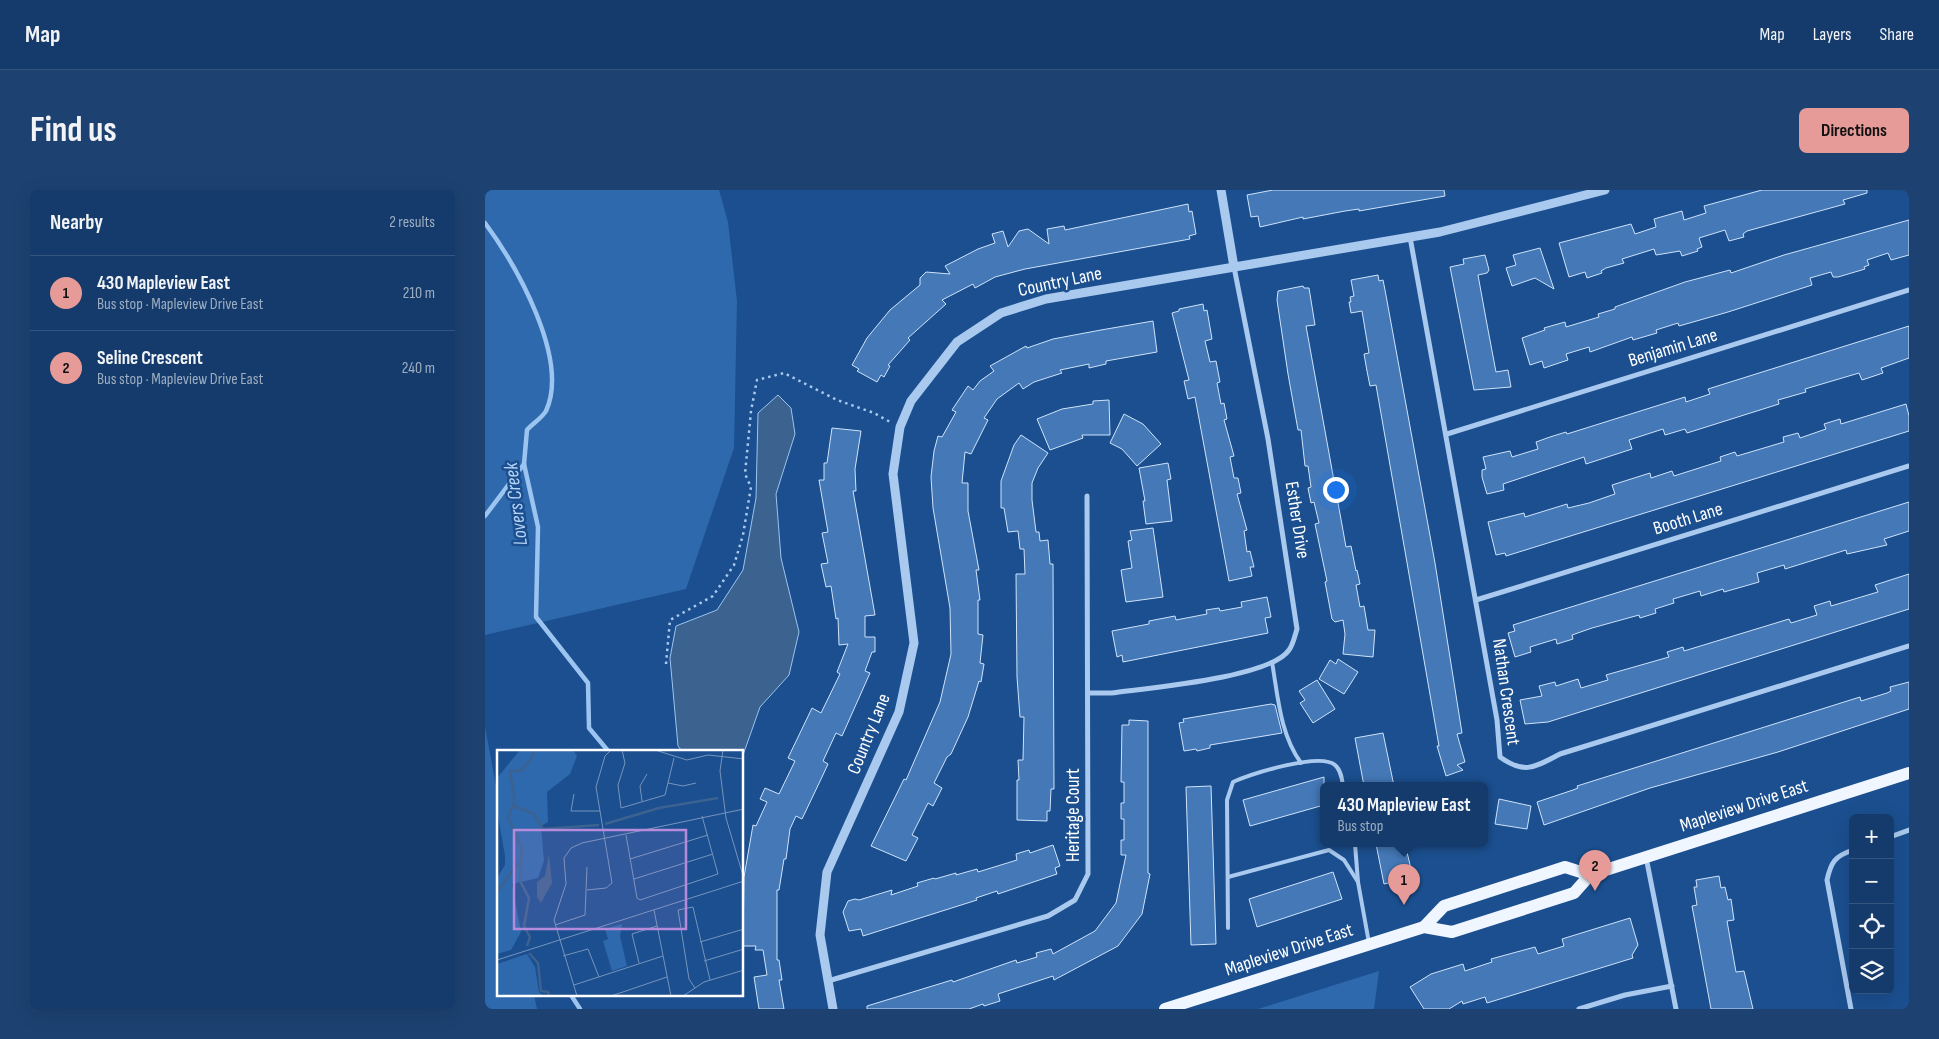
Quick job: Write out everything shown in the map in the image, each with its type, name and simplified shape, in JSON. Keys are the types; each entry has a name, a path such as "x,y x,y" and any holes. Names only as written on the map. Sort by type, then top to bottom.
{"main road":[{"name":"Mapleview Drive East","path":"1165,1009 1424,927 1453,932 1574,893 1590,875 1909,773"},
{"name":"Mapleview Drive East","path":"1424,927 1444,906 1565,867 1590,875"}],"street":[{"name":"Esther Drive","path":"1089,693 1111,693 1245,673 1272,662 1289,651 1297,629 1268,439 1233,267 1221,190"},
{"name":"Country Lane","path":"833,1009 820,934 827,872 899,712 914,643 893,474 900,427 911,401 957,342 1001,313 1046,299 1440,232 1605,190"},
{"name":"Nathan Crescent","path":"1410,237 1497,720 1500,757 1513,766 1531,768 1560,754 1909,646"},
{"name":"Benjamin Lane","path":"1447,434 1909,290"},
{"name":"Booth Lane","path":"1476,600 1909,466"},
{"name":"Heritage Court","path":"827,982 1048,916 1075,900 1088,874 1087,496"},
{"path":"1894,836 1909,830"},
{"path":"1849,851 1839,855 1830,864 1827,880 1851,1009"},
{"path":"1646,857 1676,1009"},
{"path":"1579,1009 1625,995 1671,986"}],"lane":[{"path":"1272,662 1285,733 1290,748 1301,763"},
{"path":"1228,928 1227,800 1233,782 1247,775 1320,760 1334,763 1340,770 1342,782"},
{"path":"1355,847 1358,882 1370,944"},
{"path":"1228,877 1329,850 1344,860 1358,882"}],"path":[{"path":"666,664 670,620 713,596 734,565 743,535 751,488 745,474 751,411 757,380 784,373 837,400 874,413 900,427"}],"shaded area":[{"path":"485,190 719,190 728,222 737,301 734,448 686,589 485,635"},
{"path":"778,395 791,408 795,434 776,494 781,558 799,632 789,675 760,707 744,752 744,750 681,750 678,746 670,658 676,626 717,610 743,570 756,498 758,413"},
{"path":"485,727 497,791 497,996 534,996 537,1009 485,1009"},
{"path":"1379,971 1374,1009 1258,1009"}],"building":[{"path":"1273,190 1444,190 1445,196 1359,211 1359,209 1303,219 1303,217 1260,227 1258,216 1251,217 1247,195"},
{"path":"1762,190 1867,190 1867,193 1843,200 1845,204 1747,231 1743,234 1744,237 1729,241 1725,230 1699,238 1702,247 1697,249 1698,251 1682,256 1680,251 1656,255 1654,249 1622,259 1624,263 1606,268 1601,271 1602,273 1587,278 1585,272 1569,277 1559,243 1631,224 1635,234 1656,227 1654,219 1682,211 1684,220 1706,213 1704,206"},
{"path":"1188,204 1189,212 1192,211 1196,234 1189,236 1190,239 1025,269 995,277 975,288 973,284 942,300 946,304 908,338 910,340 888,365 890,366 884,377 881,375 877,382 857,371 859,369 852,365 867,338 890,310 920,285 920,278 926,272 950,274 945,266 978,249 995,243 992,234 1003,231 1008,247 1019,231 1028,229 1049,244 1047,229 1064,226 1065,230"},
{"path":"1909,220 1909,255 1891,260 1888,253 1867,260 1869,265 1864,267 1865,269 1838,277 1833,277 1831,272 1810,278 1812,285 1728,312 1679,326 1678,323 1656,330 1657,333 1633,340 1632,337 1590,352 1589,347 1566,354 1568,360 1544,368 1542,361 1530,365 1522,338 1545,330 1544,328 1565,322 1566,327 1599,317 1598,314 1615,309 1615,307 1685,282 1730,270 1731,273 1784,255"},
{"path":"1540,248 1554,289 1535,278 1512,286 1506,268 1516,265 1513,255"},
{"path":"1485,255 1489,270 1487,273 1478,275 1496,372 1508,370 1511,387 1474,390 1450,267 1464,264 1463,259"},
{"path":"1378,275 1379,281 1383,280 1385,290 1435,563 1462,733 1457,734 1465,762 1457,765 1463,770 1446,776 1437,746 1439,746 1376,385 1370,386 1367,371 1364,354 1369,353 1362,311 1351,313 1349,302 1351,302 1350,297 1354,296 1351,280"},
{"path":"1303,286 1304,288 1309,288 1315,325 1306,326 1346,547 1351,546 1360,584 1356,585 1360,607 1364,606 1368,630 1375,630 1373,657 1343,654 1345,634 1343,620 1335,622 1332,619 1325,582 1327,581 1315,524 1319,523 1314,502 1311,503 1308,488 1311,487 1308,466 1305,466 1301,430 1298,430 1277,300 1278,291"},
{"path":"1203,304 1204,311 1207,310 1212,339 1205,341 1210,362 1216,361 1220,382 1217,383 1221,404 1224,403 1227,419 1224,420 1234,456 1230,457 1234,478 1238,478 1241,493 1237,494 1247,530 1244,531 1247,552 1250,551 1254,567 1250,567 1252,576 1229,581 1195,397 1188,399 1184,381 1189,380 1172,313 1179,311 1179,309"},
{"path":"1153,321 1157,352 1106,361 1106,364 1089,368 1089,364 1060,370 1062,373 1034,382 1023,389 1019,383 997,399 984,418 988,420 971,454 965,452 962,483 968,483 968,511 979,570 976,570 980,600 978,600 978,634 983,635 980,663 984,664 981,682 979,681 968,717 951,754 947,757 934,783 942,788 933,806 928,803 912,835 918,838 906,861 871,846 904,779 906,780 940,702 951,654 950,608 933,508 931,477 938,436 942,437 956,412 952,410 968,386 973,390 980,381 994,371 990,366 1026,346 1027,348 1053,339"},
{"path":"1909,326 1909,358 1881,368 1883,373 1862,380 1859,373 1805,389 1806,392 1778,400 1779,404 1687,433 1685,429 1665,435 1663,429 1629,440 1632,449 1586,464 1584,457 1503,484 1504,490 1487,494 1482,477 1482,470 1486,469 1483,457 1510,451 1512,457 1538,449 1536,442 1550,437 1566,432 1567,434 1685,397 1686,402 1710,394 1708,389"},
{"path":"1109,400 1110,435 1082,435 1083,438 1050,450 1037,419 1062,409 1093,404 1093,401"},
{"path":"1906,404 1909,416 1909,431 1506,556 1505,553 1496,555 1488,522 1524,513 1525,517 1567,504 1568,508 1589,503 1615,494 1612,485 1650,473 1651,478 1672,471 1674,476 1721,461 1720,457 1735,452 1737,456 1784,442 1783,437 1798,433 1800,438 1826,429 1824,424 1840,419 1841,424"},
{"path":"1124,414 1143,424 1161,444 1137,466 1122,449 1110,443"},
{"path":"832,428 861,431 855,469 856,491 853,491 875,615 865,616 865,637 875,637 875,652 872,652 865,671 870,673 842,736 836,733 823,761 828,764 802,819 796,816 790,829 786,859 784,859 779,890 777,890 777,960 779,960 782,980 779,980 784,1009 759,1009 754,977 767,975 763,950 755,950 756,946 744,946 744,877 753,825 756,826 767,802 760,799 765,788 779,794 795,761 788,758 812,708 821,713 840,674 837,672 848,644 839,645 838,618 836,619 831,586 826,587 821,564 828,563 822,533 828,532 819,480 824,480 824,463 827,463"},
{"path":"1021,435 1048,453 1038,468 1032,483 1036,532 1039,532 1040,541 1048,540 1050,564 1053,564 1054,789 1051,789 1050,811 1047,811 1047,821 1017,820 1018,760 1023,760 1024,717 1020,717 1017,677 1016,574 1025,574 1024,549 1020,549 1018,531 1008,532 1004,508 1001,508 1001,481 1014,445"},
{"path":"1168,463 1171,479 1167,480 1172,521 1146,524 1143,501 1145,501 1139,468"},
{"path":"1909,502 1909,531 1884,539 1887,545 1847,554 1846,550 1785,569 1784,565 1757,573 1759,582 1724,592 1723,589 1701,596 1700,591 1673,599 1674,603 1655,609 1656,613 1640,618 1639,615 1592,628 1572,635 1573,639 1557,644 1556,639 1530,647 1531,652 1515,657 1508,633 1515,631 1513,625"},
{"path":"1153,528 1163,597 1126,602 1121,570 1132,568 1128,541 1132,540 1130,531"},
{"path":"1909,574 1909,609 1548,722 1525,724 1520,700 1542,696 1539,686 1555,682 1556,686 1578,679 1581,688 1608,680 1606,675 1669,657 1667,652 1683,647 1684,651 1789,619 1791,623 1817,615 1814,606 1830,601 1831,606 1878,592 1875,585"},
{"path":"1267,597 1271,617 1265,618 1268,633 1123,662 1122,655 1117,657 1112,631 1149,624 1149,621 1175,616 1176,620 1207,614 1206,610 1219,608 1220,611 1242,607 1241,602"},
{"path":"1338,659 1358,672 1344,694 1319,679 1330,660 1336,664"},
{"path":"1317,680 1335,709 1313,723 1300,703 1305,700 1299,691"},
{"path":"1909,682 1909,709 1778,752 1650,788 1544,825 1537,802 1578,788 1577,786 1860,697 1861,701 1887,693 1891,691 1890,687"},
{"path":"1271,704 1275,705 1282,733 1210,745 1210,748 1197,751 1196,749 1184,751 1179,723 1184,722 1183,719"},
{"path":"1129,720 1148,721 1148,873 1150,874 1142,914 1118,946 1054,980 1053,976 998,994 1000,1001 984,1006 983,1004 969,1009 867,1009 867,1006 952,980 953,982 1016,960 1017,963 1037,957 1036,953 1051,949 1053,954 1095,931 1116,903 1126,855 1121,855 1121,840 1124,840 1124,819 1121,819 1121,803 1124,803 1124,782 1121,782 1122,725 1129,725"},
{"path":"1383,733 1393,782 1363,782 1355,738"},
{"path":"1324,777 1324,782 1320,782 1320,806 1250,826 1243,800"},
{"path":"1211,786 1216,944 1191,945 1186,787"},
{"path":"1499,799 1531,806 1527,829 1495,824"},
{"path":"1053,845 1060,866 1055,868 1057,874 998,894 997,891 976,898 977,900 863,936 861,929 849,931 843,912 848,901 859,900 892,890 891,895 918,886 917,883 956,873 956,875 977,869 978,872 1017,860 1016,854 1029,850 1030,853"},
{"path":"1377,847 1406,847 1413,877 1384,884"},
{"path":"1333,872 1342,899 1257,927 1249,899"},
{"path":"1719,876 1721,888 1725,887 1728,900 1731,899 1734,920 1727,921 1736,972 1744,971 1753,1009 1711,1009 1692,906 1697,905 1694,887 1697,887 1696,880"},
{"path":"1630,918 1638,945 1632,955 1633,958 1487,1003 1485,997 1463,1004 1462,1001 1449,1009 1424,1009 1410,987 1431,974 1463,964 1465,971 1492,962 1491,959 1535,947 1538,954 1564,946 1562,939"}],"waterway":[{"name":"Lovers Creek","path":"485,223 498,241 524,287 536,313 551,366 552,390 546,411 527,430 524,464 538,527 536,617 588,683 589,728 607,750"},
{"path":"485,516 524,464"},
{"name":"Lovers Creek","path":"572,996 580,1009"}],"place":[{"name":"Seline Crescent","path":"1595,891"},
{"name":"430 Mapleview East","path":"1404,905"}]}
